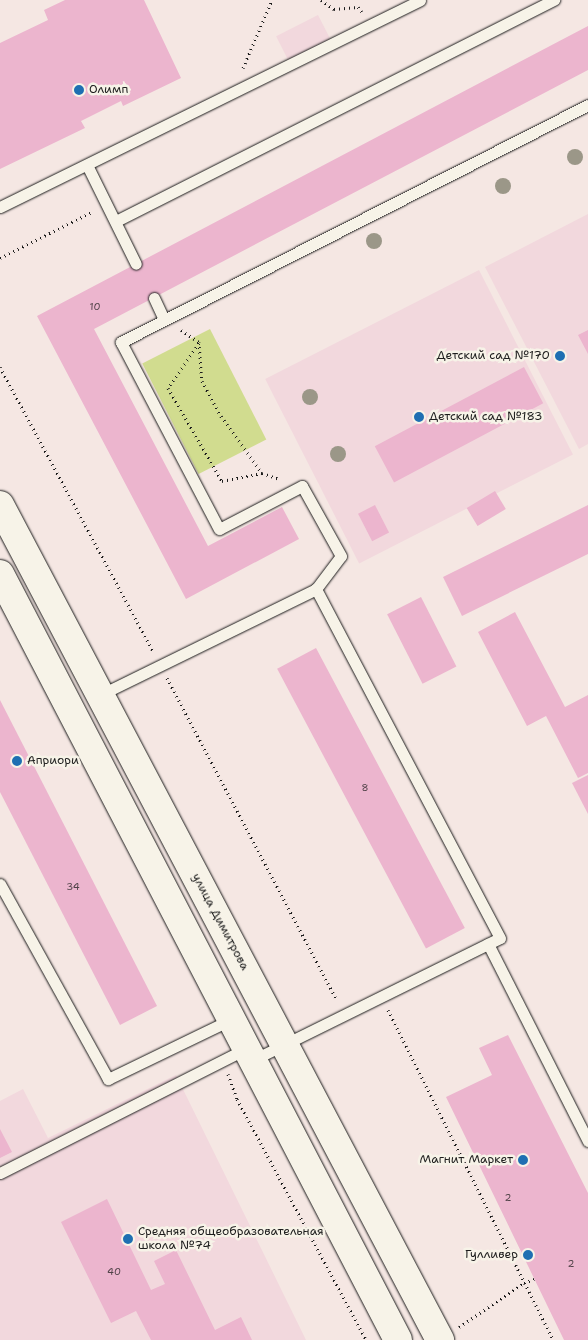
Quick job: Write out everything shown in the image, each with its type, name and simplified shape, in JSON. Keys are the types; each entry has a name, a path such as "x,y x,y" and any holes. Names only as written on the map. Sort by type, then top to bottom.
{"main road":[{"name":"улица Димитрова","path":"0,505 284,1043 448,1335"},
{"path":"0,574 7,604 232,1019 398,1340"},
{"path":"232,1019 263,1004"}],"lane":[{"path":"0,207 420,0"},
{"path":"116,221 554,0"},
{"path":"100,695 316,590 341,556 302,486 219,529 121,342 588,105"},
{"path":"87,164 136,264"},
{"path":"154,298 164,319"},
{"path":"0,1173 222,1059 250,1054 284,1043 500,938 316,590"},
{"path":"0,884 108,1079 232,1019"},
{"path":"488,944 588,1141"}],"path":[{"path":"242,71 272,0"},
{"path":"321,0 334,9 358,6 372,24"},
{"path":"0,258 108,204"},
{"path":"164,319 199,342"},
{"path":"199,342 168,388 222,481 262,473 302,486"},
{"path":"199,342 202,381 221,416 262,473"},
{"path":"0,367 161,666 344,1014"},
{"path":"381,996 552,1340"},
{"path":"222,1059 241,1107 366,1340"},
{"path":"448,1335 524,1283 534,1279"}],"shaded area":[{"path":"318,15 330,39 288,60 276,36"},
{"name":"Детский сад №170","path":"588,214 588,444 579,449 485,267"},
{"name":"Детский сад №183","path":"479,270 573,454 359,563 265,379"},
{"name":"Средняя общеобразовательная школа №74","path":"176,1075 306,1340 0,1340 0,1101 23,1089 48,1138"}],"green space":[{"path":"210,329 266,439 199,474 142,364"}],"building":[{"name":"Олимп","path":"65,0 144,0 181,78 123,106 121,101 81,121 85,128 0,169 0,43 48,20 44,10"},
{"path":"588,26 588,70 94,329 208,546 282,507 299,539 186,599 37,316"},
{"path":"588,330 588,354 578,335"},
{"path":"524,367 543,403 394,483 375,446"},
{"path":"495,491 506,509 478,526 467,508"},
{"path":"375,505 389,533 372,541 358,514"},
{"path":"588,505 588,554 462,616 443,577"},
{"path":"421,597 456,666 423,684 387,614"},
{"path":"515,612 565,707 588,695 588,773 578,778 546,716 527,726 478,632"},
{"path":"316,648 465,928 426,949 277,669"},
{"path":"0,700 157,1006 120,1025 0,792"},
{"path":"588,775 588,814 572,783"},
{"path":"508,1035 588,1193 588,1340 564,1340 446,1097 492,1075 479,1048"},
{"path":"0,1129 12,1152 0,1158"},
{"path":"107,1199 151,1290 165,1284 154,1261 176,1250 215,1330 241,1317 252,1340 151,1340 136,1311 111,1323 61,1222"}],"place":[{"name":"Олимп","path":"79,90"},
{"name":"Детский сад №170","path":"560,356"},
{"name":"Детский сад №183","path":"419,417"},
{"name":"Априори","path":"17,761"},
{"name":"Магнит Маркет","path":"523,1160"},
{"name":"Средняя общеобразовательная школа №74","path":"128,1239"},
{"name":"Гулливер","path":"528,1255"}]}
